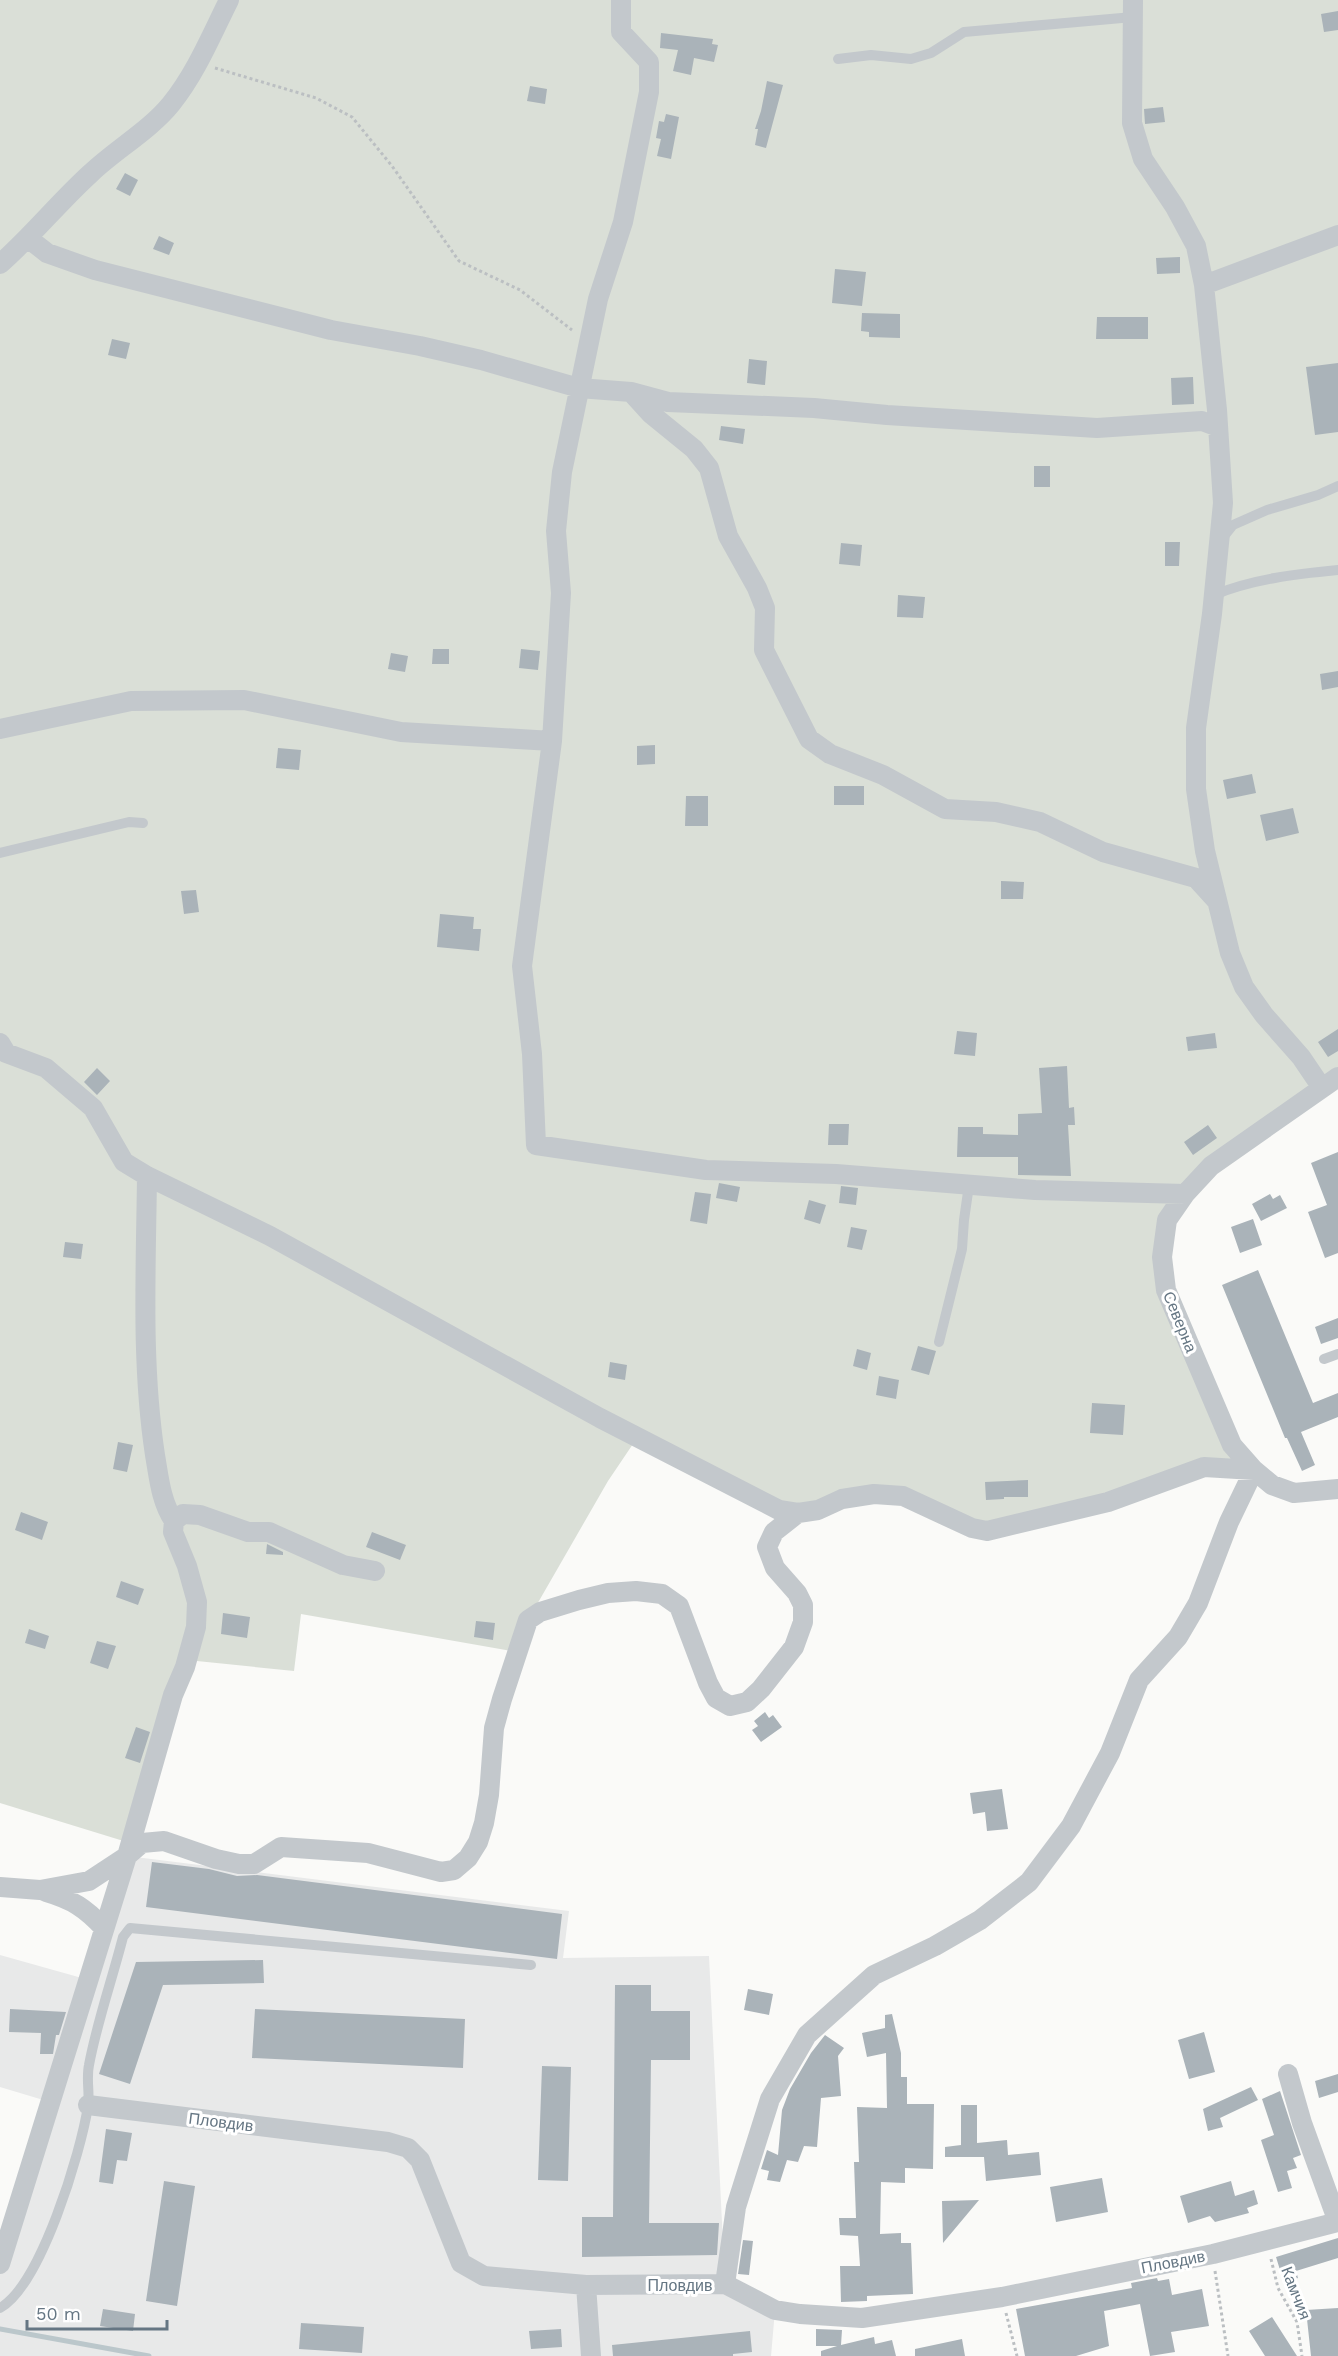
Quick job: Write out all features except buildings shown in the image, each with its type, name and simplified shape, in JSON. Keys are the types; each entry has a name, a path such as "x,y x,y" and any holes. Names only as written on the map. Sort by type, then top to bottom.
{"street":[{"path":"0,264 29,239 61,201 92,171 170,106 199,63 229,0"},
{"path":"621,0 621,32 649,62 649,92 623,222 598,299 562,472 556,531 561,593 552,741 522,966 532,1053 536,1145 706,1170 836,1174 1035,1190 1185,1194"},
{"path":"1133,9 1132,123 1143,159 1175,207 1196,246 1204,285 1218,427 1223,504 1214,595 1196,728 1196,789 1205,851 1230,953 1244,987 1264,1015 1301,1057 1330,1083"},
{"path":"1204,285 1338,235"},
{"path":"29,239 47,253 94,270 321,328 481,360 579,388 631,393 668,402 814,408 923,418 1097,428 1202,421 1218,427"},
{"path":"631,393 651,414 694,449 710,468 728,536 757,588 765,608 764,650 809,739 830,754 883,775 945,808 996,812 1040,822 1103,852 1196,878 1218,902"},
{"path":"0,729 130,701 244,700 401,732 552,741"},
{"path":"0,1042 6,1053 46,1068 93,1108 124,1162 147,1176 270,1236 600,1418 779,1510 798,1513 818,1510 842,1499 874,1494 903,1496 950,1519 987,1531 1108,1502 1204,1467 1254,1470 1229,1522 1198,1603 1178,1637 1139,1680 1110,1753 1071,1826 1029,1882 980,1920 935,1946 874,1975 807,2035 770,2099 736,2207 725,2284"},
{"name":"Северна","path":"1330,1083 1211,1166 1185,1194 1167,1220 1162,1257 1166,1290 1232,1445 1254,1470 1272,1485 1294,1493 1338,1489"},
{"path":"0,2264 127,1856 173,1695 185,1667 196,1627 197,1602 174,1532 174,1521 166,1510 150,1420 145,1324 147,1176"},
{"path":"40,1890 88,1881 127,1856 142,1843 164,1841 216,1859 239,1864 254,1864 281,1847 368,1853 441,1872 454,1870 468,1858 478,1842 484,1824 489,1795 494,1728 528,1620 540,1612 608,1593 636,1591 662,1594 679,1606 708,1683 716,1698 730,1706 747,1702 761,1689 794,1647 803,1622 802,1605 797,1593 776,1568 768,1547 774,1532 798,1513"},
{"path":"174,1521 183,1514 200,1515 248,1532 269,1532 343,1565 375,1571"},
{"path":"0,1887 40,1890 69,1899 87,1911 104,1928"},
{"path":"1288,2074 1302,2123 1338,2222"},
{"name":"Пловдив","path":"88,2105 388,2142 408,2148 420,2160 461,2263 484,2276 586,2285 725,2284 775,2310 800,2314 862,2318 1002,2297 1213,2254 1338,2222"},
{"path":"586,2285 591,2356"}],"lane":[{"path":"838,58 871,55 911,59 931,53 964,32 1133,9"},
{"path":"1219,543 1233,525 1267,510 1318,495 1338,486"},
{"path":"1214,595 1238,585 1300,573 1338,570"},
{"path":"0,853 129,822 143,823"},
{"path":"939,1342 963,1249 969,1185"},
{"path":"1324,1359 1338,1354"},
{"path":"0,2308 32,2273 51,2231 71,2174 88,2105 88,2067 123,1937 130,1928 531,1965"}],"path":[{"path":"199,63 316,98 352,117 392,166 459,261 520,290 589,342"},
{"name":"Камчия","path":"1266,2240 1278,2288 1297,2322 1302,2356"},
{"path":"1213,2254 1228,2356"},
{"path":"1002,2297 1017,2356"}],"shaded area":[{"path":"0,0 1338,0 1338,1077 1211,1166 1167,1220 1166,1290 1254,1470 1204,1467 987,1531 903,1496 798,1513 637,1438 608,1481 528,1620 517,1652 301,1614 294,1671 187,1660 130,1843 0,1803"},
{"path":"127,1856 569,1911 563,1958 709,1956 725,2284 775,2310 771,2356 0,2356 0,2263 50,2102 0,2087 0,1955 89,1980"}],"waterway":[{"path":"0,2329 149,2356"}]}
